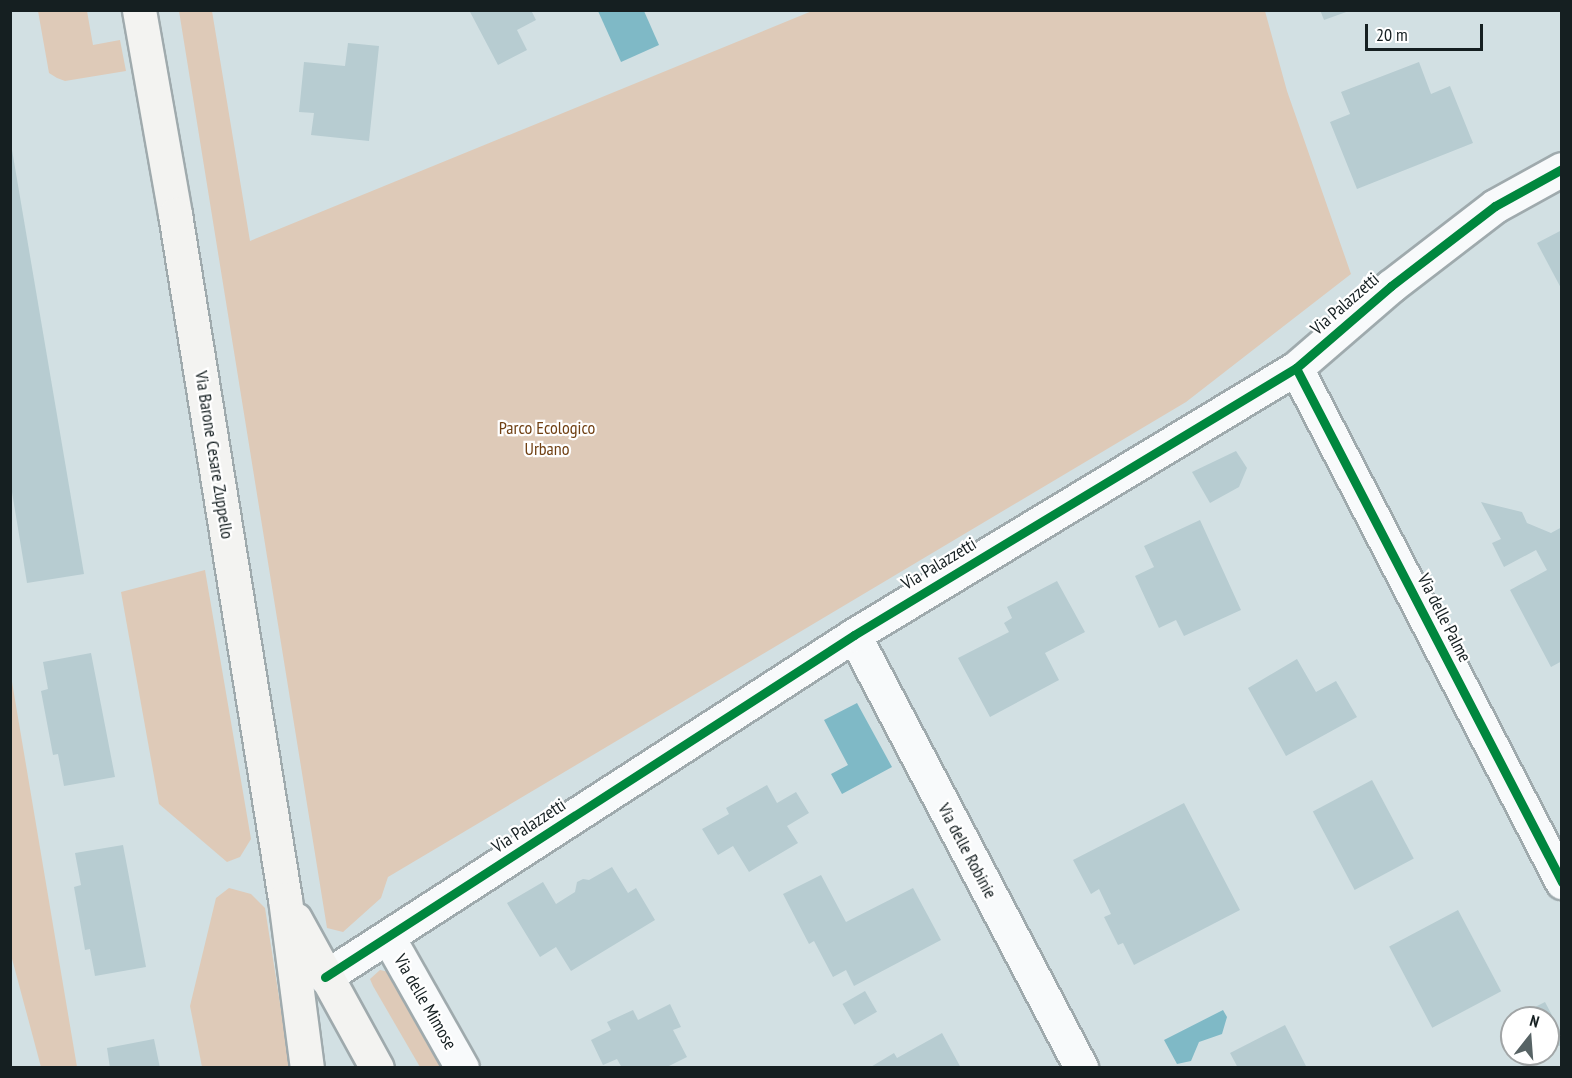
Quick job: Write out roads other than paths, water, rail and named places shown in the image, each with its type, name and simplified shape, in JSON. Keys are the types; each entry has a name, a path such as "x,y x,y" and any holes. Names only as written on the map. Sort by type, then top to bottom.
{"main road":[{"name":"Via Barone Cesare Zuppello","path":"139,10 179,237 285,899 307,1068"},
{"name":"Via Barone Cesare Zuppello","path":"285,899 325,977 377,1068"}],"street":[{"name":"Via Palazzetti","path":"325,977 854,635 1296,368 1391,286 1496,206 1562,169"},
{"name":"Via delle Palme","path":"1296,368 1562,882"},
{"name":"Via delle Robinie","path":"854,635 1081,1068"},
{"name":"Via delle Mimose","path":"388,937 462,1068"}],"water":[{"path":"598,11 644,11 659,45 621,62"},
{"path":"857,703 892,767 842,794 831,774 848,765 824,720"},
{"path":"1223,1010 1227,1017 1222,1034 1199,1042 1191,1061 1177,1064 1164,1040"}],"park label":[{"name":"Parco Ecologico Urbano","path":"547,439"}]}
